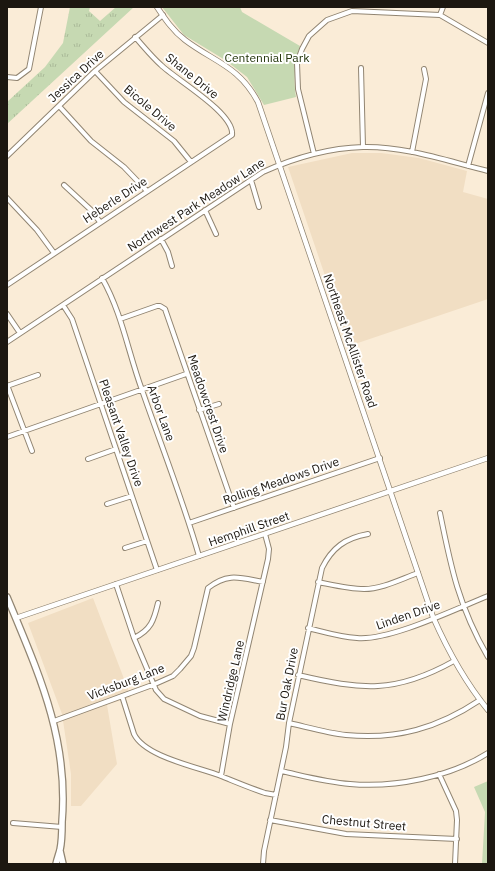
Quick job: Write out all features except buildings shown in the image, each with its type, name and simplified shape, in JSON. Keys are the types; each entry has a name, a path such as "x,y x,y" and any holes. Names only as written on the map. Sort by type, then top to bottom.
{"main road":[{"path":"7,596 41,680 54,721 63,778 62,826 60,850 56,864"},
{"path":"60,850 63,864"}],"street":[{"path":"7,77 17,78 25,74 29,69 41,7"},
{"name":"Northeast McAllister Road","path":"157,7 174,30 184,39 229,67 246,82 258,102 433,617 454,661 488,710"},
{"path":"440,15 444,7"},
{"path":"314,154 298,89 297,63 302,49 313,31 327,20 352,11 370,9 440,15 488,44"},
{"name":"Jessica Drive","path":"7,156 95,71 162,15"},
{"name":"Shane Drive","path":"136,38 161,66 212,104 231,128 232,133"},
{"path":"361,68 363,147"},
{"path":"412,152 426,79 424,69"},
{"name":"Bicole Drive","path":"95,71 124,102 174,141 191,162"},
{"path":"468,166 488,93"},
{"path":"60,106 91,141 124,168 147,191"},
{"name":"Heberle Drive","path":"7,284 230,137 232,133"},
{"name":"Northwest Park Meadow Lane","path":"7,342 263,172 280,164 314,154 363,147 412,152 488,171"},
{"path":"251,180 259,207"},
{"path":"64,185 91,210 100,222"},
{"path":"7,198 37,230 54,253"},
{"path":"205,210 216,234"},
{"path":"161,239 168,252 172,266"},
{"name":"Arbor Lane","path":"102,278 112,296 142,390 190,523 199,556"},
{"name":"Pleasant Valley Drive","path":"63,305 72,319 157,570"},
{"name":"Meadowcrest Drive","path":"120,319 157,306 163,307 234,508"},
{"path":"7,314 20,333"},
{"path":"7,437 186,374"},
{"path":"32,451 7,386 38,375"},
{"path":"199,410 220,404"},
{"path":"88,459 116,449"},
{"name":"Rolling Meadows Drive","path":"190,523 380,458"},
{"name":"Hemphill Street","path":"16,618 488,458"},
{"path":"107,504 132,496"},
{"path":"440,512 453,577 462,606 474,633 488,657"},
{"name":"Windridge Lane","path":"221,776 230,724 263,582 269,549 265,534"},
{"name":"Bur Oak Drive","path":"263,864 264,851 281,771 298,676 322,568 328,556 344,541 368,534"},
{"path":"125,548 147,541"},
{"path":"318,582 366,589 381,586 418,573"},
{"name":"Vicksburg Lane","path":"54,721 173,676 190,656 208,588 221,579 228,577 263,582"},
{"path":"116,584 134,638 156,690 164,699 177,706 200,716 230,724"},
{"name":"Linden Drive","path":"308,628 358,638 378,636 392,633 488,596"},
{"path":"134,638 143,634 153,623 158,603"},
{"path":"298,676 340,685 362,687 385,686 409,681 432,673 454,661"},
{"path":"122,696 136,739 147,748 173,760 251,788 276,795"},
{"path":"289,723 345,735 371,736 404,733 436,725 460,713 480,700"},
{"path":"281,771 321,780 351,784 381,784 412,780 439,774 459,768 488,753"},
{"path":"439,774 456,811 457,839 455,864"},
{"name":"Chestnut Street","path":"270,820 346,834 457,839"},
{"path":"13,823 62,826"}],"shaded area":[{"path":"352,153 381,153 419,158 467,171 463,192 488,199 488,299 349,346 288,167"},
{"path":"93,598 131,697 107,705 117,764 81,806 71,806 71,774 62,714 28,623"}],"green space":[{"path":"70,7 90,7 89,11 100,21 116,7 134,7 7,124 7,102 45,67 63,43"},
{"name":"Centennial Park","path":"162,7 240,7 242,12 300,46 295,71 296,97 264,105 247,77 225,60 184,35"},
{"path":"488,781 488,864 482,864 485,812 474,787"}]}
